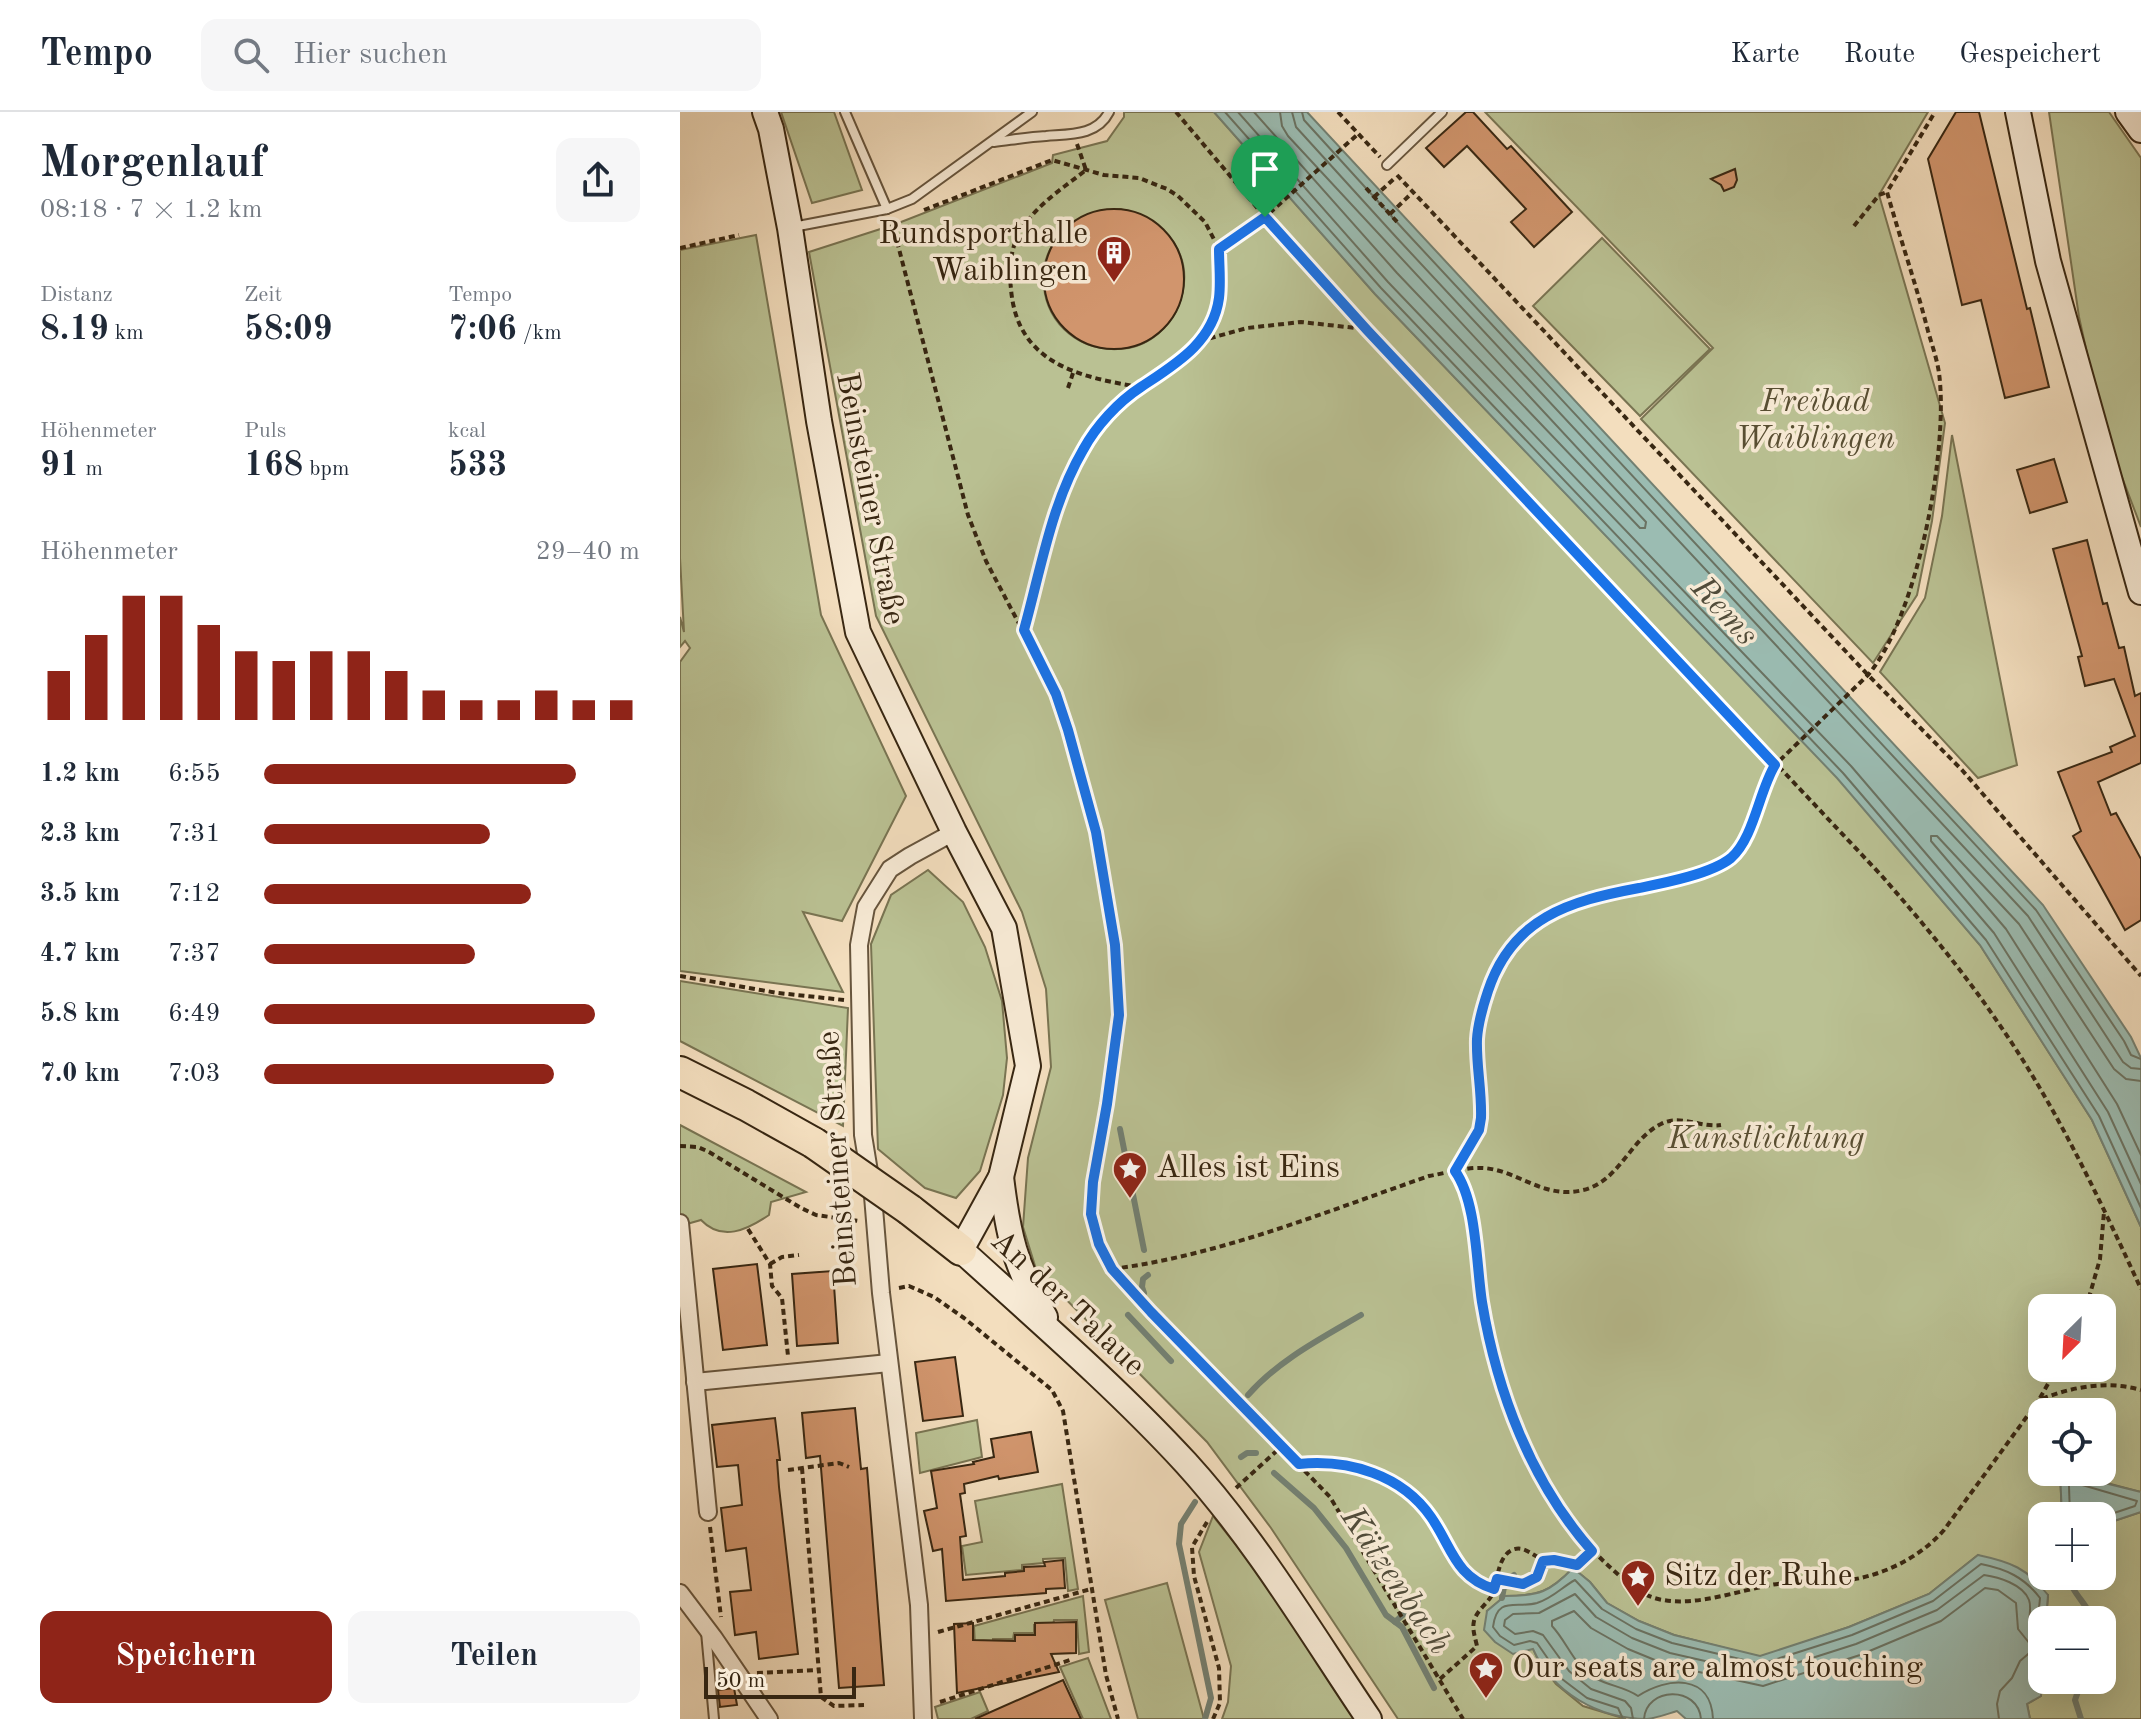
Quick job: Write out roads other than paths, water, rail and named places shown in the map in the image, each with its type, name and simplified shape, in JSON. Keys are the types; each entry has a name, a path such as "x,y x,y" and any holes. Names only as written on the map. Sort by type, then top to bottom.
{"highway":[{"path":"680,1072 814,1143 961,1250"}],"street":[{"name":"Beinsteiner Straße","path":"765,112 790,228 819,421 858,632 954,832 890,869 866,907 859,945 863,1135 873,1196 881,1293 919,1605 923,1713"},
{"path":"2018,112 2048,261 2141,592"},
{"path":"2128,112 2141,130"},
{"name":"An der Talaue","path":"954,832 1004,928 1028,1066 1001,1177 961,1250 1058,1338 1187,1464 1254,1549 1369,1719"},
{"path":"1001,1177 1008,1234 1025,1283 1058,1338"},
{"path":"680,1232 708,1512"},
{"path":"695,1382 889,1363"},
{"path":"680,1593 769,1719"}],"lane":[{"path":"845,112 887,209"},
{"path":"790,228 887,209 912,199 1032,112"},
{"path":"993,142 1073,135 1092,129 1109,112"},
{"path":"1387,165 1442,112"},
{"path":"710,1632 714,1719"}],"water":[{"name":"Rems","path":"1214,112 1307,112 2043,905 2131,1037 2141,1058 2141,1227 2092,1120 1980,945 1837,778 1375,294"},
{"path":"2061,1486 2116,1486 2141,1492 2141,1512 2116,1520 2116,1502 2061,1502"},
{"path":"1978,1555 2018,1568 2028,1575 2028,1590 2044,1590 2048,1595 2047,1606 2028,1606 2028,1694 2041,1694 2027,1704 2030,1719 1686,1719 1677,1711 1647,1719 1629,1718 1594,1708 1579,1700 1552,1678 1533,1649 1513,1654 1484,1630 1487,1611 1505,1596 1543,1591 1573,1568 1590,1582 1607,1603 1639,1621 1674,1635 1760,1656 1849,1627 1929,1594"}],"waterway":[{"path":"1120,1129 1144,1250"},
{"path":"1144,1293 1143,1279 1148,1275"},
{"path":"1128,1315 1171,1361"},
{"path":"1248,1395 1287,1361 1361,1315"},
{"name":"Kätzenbach","path":"1241,1457 1256,1453"},
{"name":"Kätzenbach","path":"1274,1473 1314,1508 1346,1548 1386,1615 1402,1627 1434,1688"},
{"name":"Kätzenbach","path":"1195,1502 1181,1524 1179,1544 1211,1698 1205,1719"},
{"path":"1509,1578 1514,1575"},
{"path":"1502,1598 1504,1587"},
{"path":"2074,1590 2086,1606"},
{"path":"1395,1622 1418,1601"},
{"path":"2077,1694 2075,1700 2081,1719"}],"place":[{"name":"Rundsporthalle Waiblingen","path":"1114,284"},
{"name":"Alles ist Eins","path":"1130,1200"},
{"name":"Sitz der Ruhe","path":"1638,1608"},
{"name":"Our seats are almost touching","path":"1486,1700"}],"park label":[{"name":"Freibad Waiblingen","path":"1815,422"},
{"name":"Kunstlichtung","path":"1766,1140"}]}
